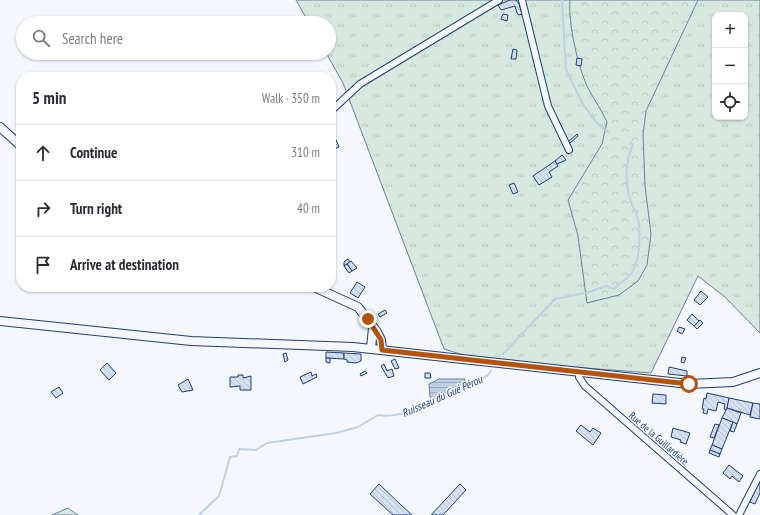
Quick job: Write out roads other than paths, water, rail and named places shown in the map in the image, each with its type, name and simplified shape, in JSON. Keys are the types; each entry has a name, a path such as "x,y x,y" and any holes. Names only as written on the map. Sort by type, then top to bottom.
{"main road":[{"path":"0,127 16,141"},
{"path":"325,292 358,307 368,319 381,340 382,350"},
{"path":"0,321 191,341 371,348 689,384 733,382 760,374"},
{"path":"371,348 373,328"}],"street":[{"path":"336,106 360,84 499,0"},
{"path":"522,0 548,106 570,150"},
{"name":"Rue de la Guillardière","path":"579,372 585,386 733,515"},
{"path":"739,515 760,474"}],"water":[{"path":"439,379 465,379 465,382 433,399 430,397 429,384"}],"waterway":[{"name":"Ruisseau du Gué Pérou","path":"562,0 566,70 583,104 596,122 608,132"},
{"name":"Ruisseau du Gué Pérou","path":"503,354 555,299 589,292 606,286 614,289 630,275 633,270 638,256 639,232 638,219 630,199 627,183 627,163 633,145 630,142"},
{"name":"Ruisseau du Gué Pérou","path":"199,515 219,496 230,457 237,456 239,449 256,450 267,443 336,433 358,427 378,415 389,416 403,413 434,402 488,375 491,371"}]}
